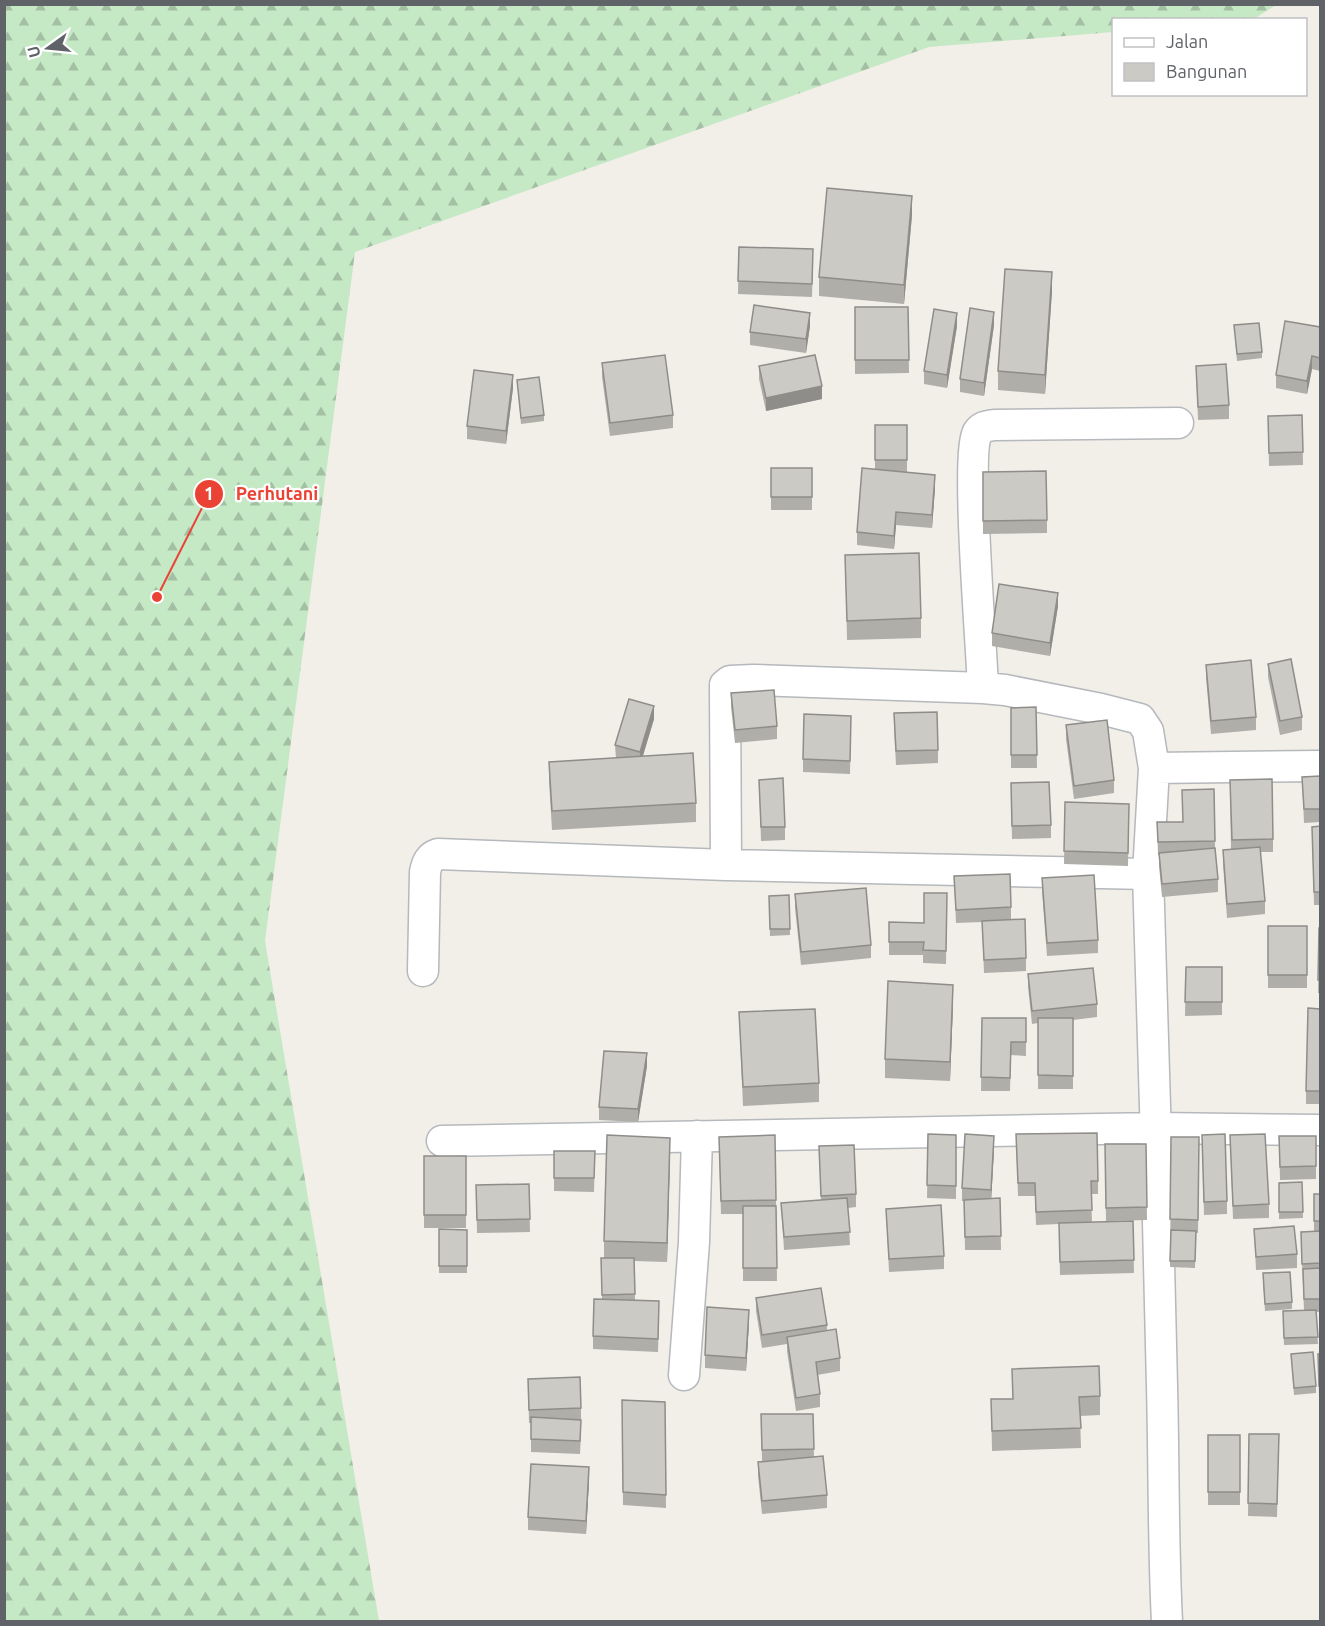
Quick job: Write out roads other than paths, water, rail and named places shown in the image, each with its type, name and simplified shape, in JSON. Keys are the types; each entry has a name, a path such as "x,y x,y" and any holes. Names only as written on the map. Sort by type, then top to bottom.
{"street":[{"path":"984,688 974,483 974,442 978,431 994,425 1178,423"},
{"path":"726,865 725,685 730,681 984,688 1128,715 1140,719 1148,732 1154,768 1148,874 1167,1622"},
{"path":"1154,768 1320,766"},
{"path":"423,971 425,872 432,856 438,854 726,865 1148,874"},
{"path":"442,1141 1156,1128 1320,1130"},
{"path":"684,1375 694,1242 697,1136"}],"place":[{"name":"Perhutani","path":"157,597"}]}
